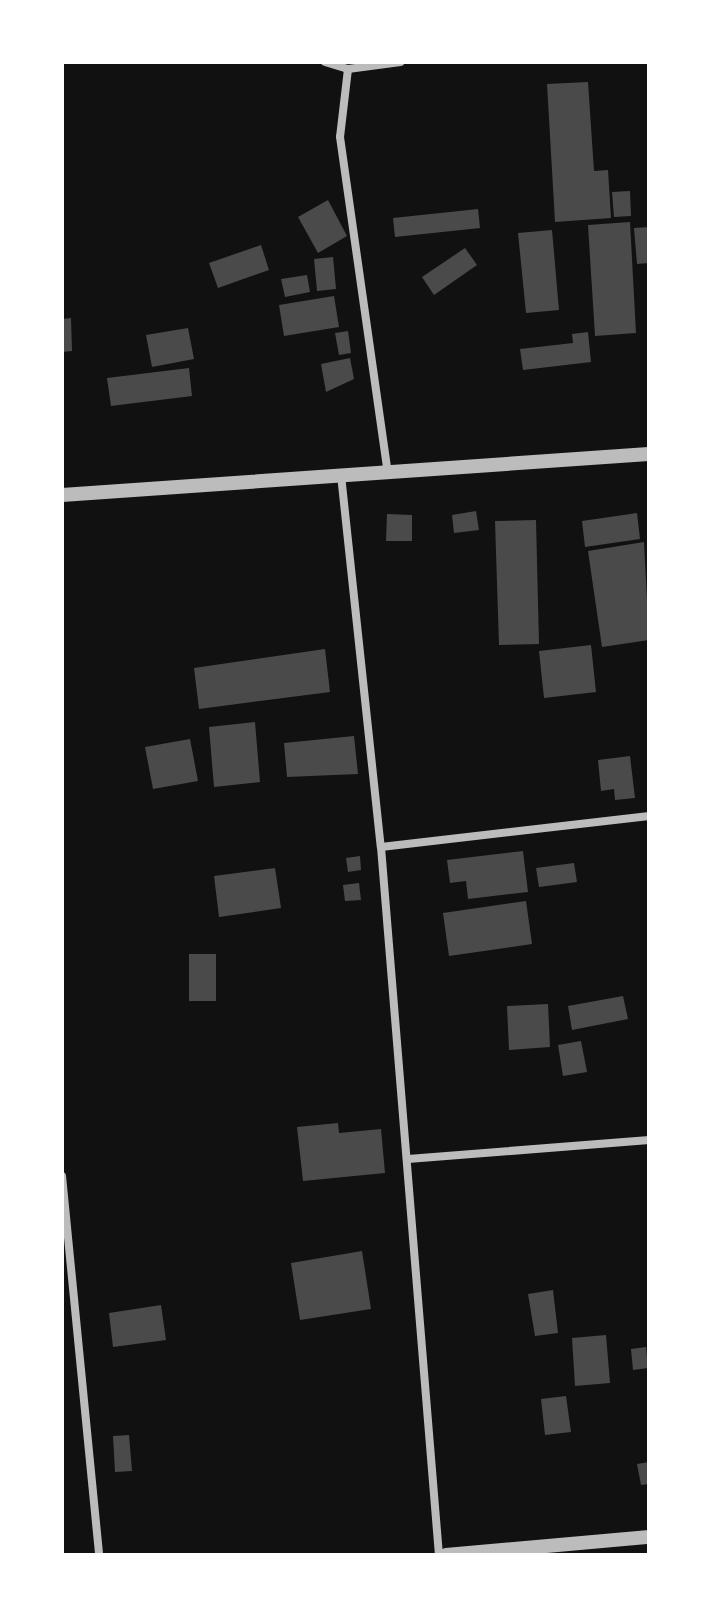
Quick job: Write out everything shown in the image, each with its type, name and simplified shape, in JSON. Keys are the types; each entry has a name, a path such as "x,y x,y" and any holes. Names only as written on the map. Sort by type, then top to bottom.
{"street":[{"path":"325,62 348,69 401,62"},
{"path":"348,69 340,137 388,473"},
{"path":"62,495 649,454"},
{"path":"341,475 381,847 439,1555"},
{"path":"381,847 649,816"},
{"path":"408,1159 649,1140"},
{"path":"62,1176 99,1555"},
{"path":"446,1555 649,1537"}],"building":[{"path":"588,82 594,171 608,170 611,218 555,222 547,84"},
{"path":"630,191 631,216 614,217 612,192"},
{"path":"328,200 347,236 318,253 298,217"},
{"path":"478,209 480,228 395,237 393,218"},
{"path":"630,222 636,333 595,336 588,225"},
{"path":"649,227 649,263 637,264 634,228"},
{"path":"552,230 559,310 526,313 518,233"},
{"path":"261,245 269,270 218,288 209,263"},
{"path":"465,248 477,265 434,295 422,277"},
{"path":"333,257 336,289 317,291 314,259"},
{"path":"307,275 310,292 285,297 281,279"},
{"path":"334,296 339,327 284,336 279,305"},
{"path":"71,318 72,351 62,352 62,319"},
{"path":"188,328 194,359 152,367 146,335"},
{"path":"348,331 351,353 339,355 335,333"},
{"path":"588,332 591,362 523,370 520,349 573,343 572,334"},
{"path":"350,358 354,379 326,392 321,364"},
{"path":"189,368 192,396 111,406 107,378"},
{"path":"476,511 479,530 454,533 452,515"},
{"path":"637,513 640,539 585,547 582,521"},
{"path":"387,514 412,515 412,541 386,541"},
{"path":"536,520 539,644 499,645 495,521"},
{"path":"644,542 649,640 602,647 588,551"},
{"path":"591,645 596,692 544,698 539,651"},
{"path":"325,649 330,692 199,709 194,668"},
{"path":"255,722 260,782 214,787 209,727"},
{"path":"354,736 358,774 287,777 284,743"},
{"path":"190,739 198,781 153,789 145,747"},
{"path":"630,756 635,798 615,800 614,789 601,791 598,760"},
{"path":"523,851 528,892 468,899 466,881 450,883 447,860"},
{"path":"360,856 361,870 348,872 346,858"},
{"path":"574,863 577,882 539,887 536,868"},
{"path":"275,868 281,908 219,917 214,876"},
{"path":"359,883 361,900 345,901 343,885"},
{"path":"526,901 532,944 449,956 443,913"},
{"path":"189,954 216,954 216,1001 189,1001"},
{"path":"623,996 628,1019 572,1030 568,1006"},
{"path":"548,1004 550,1047 509,1050 507,1006"},
{"path":"581,1041 587,1072 563,1076 558,1045"},
{"path":"338,1123 339,1133 381,1129 385,1173 303,1181 297,1127"},
{"path":"362,1251 371,1309 300,1320 291,1263"},
{"path":"553,1290 558,1333 535,1336 528,1294"},
{"path":"161,1305 166,1340 113,1347 109,1313"},
{"path":"606,1335 610,1383 575,1386 572,1338"},
{"path":"646,1347 648,1368 633,1370 631,1349"},
{"path":"566,1396 571,1432 545,1435 541,1399"},
{"path":"129,1435 132,1471 115,1472 113,1436"},
{"path":"649,1462 649,1484 641,1485 637,1464"}]}
